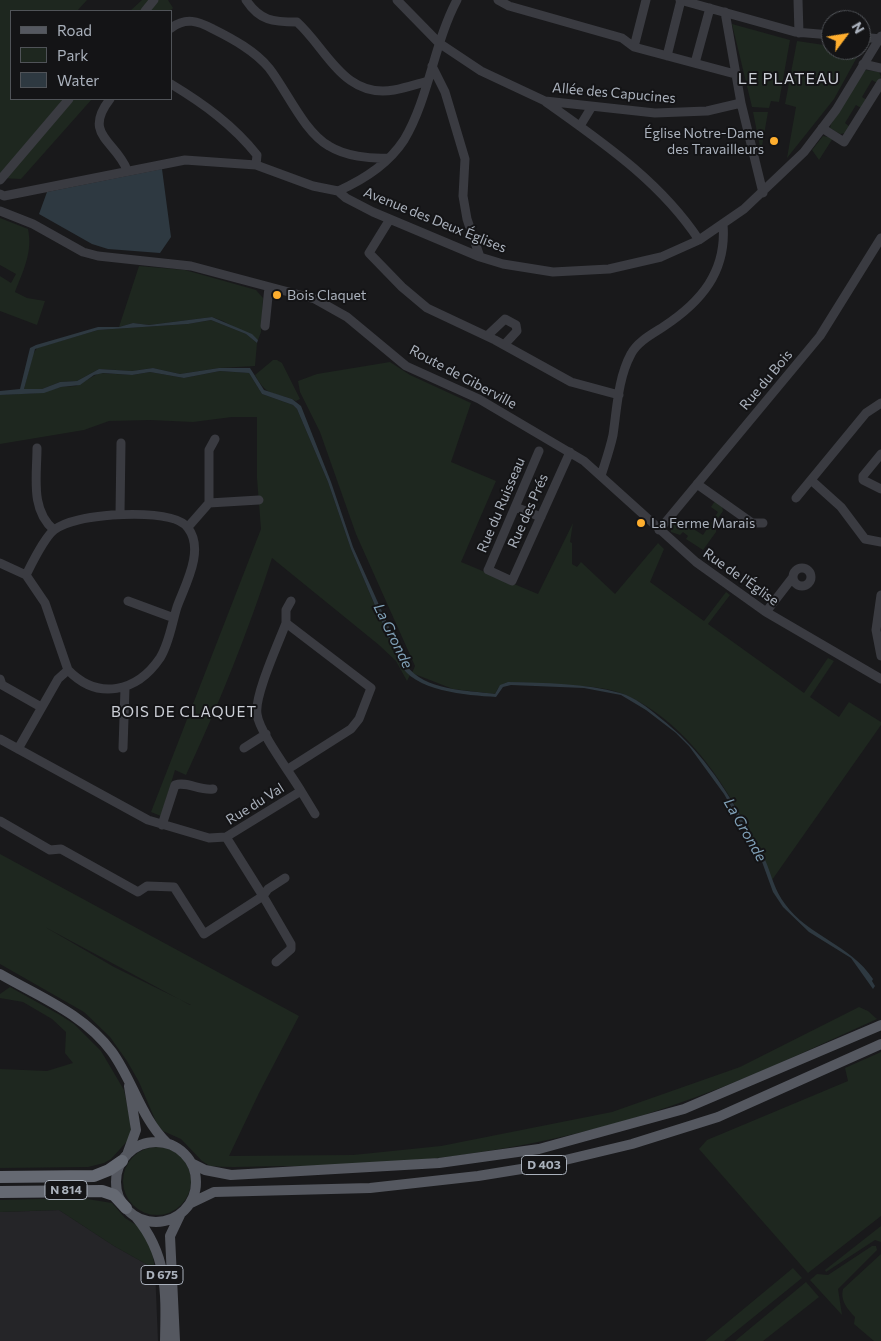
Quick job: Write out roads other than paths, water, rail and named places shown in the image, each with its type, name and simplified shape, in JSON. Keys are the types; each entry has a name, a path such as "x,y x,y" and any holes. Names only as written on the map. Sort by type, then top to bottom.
{"highway":[{"name":"N 814","path":"0,1177 94,1176 109,1170 125,1157"},
{"name":"N 814","path":"0,1192 102,1191 114,1195 131,1212"}],"main road":[{"path":"0,974 75,1017 111,1051 138,1096 148,1120 167,1143"},
{"name":"D 403","path":"193,1164 216,1173 249,1174 438,1163 539,1149 684,1108 881,1025"},
{"name":"D 403","path":"190,1203 214,1192 370,1188 478,1176 540,1166 632,1144 718,1116 881,1044"},
{"path":"125,1157 142,1144 156,1141 167,1143 182,1151 193,1164 197,1181 190,1203 180,1214 159,1222 131,1212 119,1195 116,1184 117,1172 134,1140 136,1122 127,1077"},
{"name":"D 675","path":"131,1212 148,1231 158,1252 163,1279 165,1341"},
{"name":"D 675","path":"175,1341 170,1236 180,1214"}],"street":[{"path":"146,10 154,0"},
{"path":"246,0 255,12 272,21 297,22 309,33 334,67 349,81 365,88 392,91 428,81"},
{"name":"Allée des Capucines","path":"397,0 439,43 481,71 545,101 591,108 655,113 707,112 741,103"},
{"path":"338,191 361,181 388,158 404,140 428,81 448,17 457,0"},
{"path":"498,0 509,6 622,38 634,47 735,74"},
{"path":"634,47 646,0"},
{"path":"667,56 680,0 799,33 821,34"},
{"path":"798,0 799,33"},
{"path":"695,63 710,8"},
{"path":"725,12 741,103 763,193"},
{"path":"172,27 192,20 226,35 250,50 268,67 317,137 330,147 375,159 388,158"},
{"name":"Avenue des Deux Églises","path":"0,194 4,196 127,170 185,160 256,165 313,186 338,191 346,198 390,219 480,257 503,264 553,272 609,269 661,257 698,240 723,224 763,193 804,152 822,128 880,38"},
{"path":"863,64 881,68"},
{"path":"432,66 445,92 465,159 463,196 467,219 480,257"},
{"path":"822,128 844,142 881,83"},
{"path":"172,85 203,104 228,124 257,155 256,165"},
{"path":"0,180 69,100"},
{"path":"109,100 101,110 98,128 110,147 122,157 127,170"},
{"path":"545,101 624,158 665,196 686,220 698,240"},
{"path":"580,126 591,108"},
{"name":"Route de Giberville","path":"0,211 33,224 84,252 98,256 191,266 315,299 347,317 406,366 479,399 570,452 601,476"},
{"path":"390,219 369,253 402,287 427,308 487,336 572,382 619,395"},
{"path":"601,476 612,438 623,369 632,351 688,308 707,287 721,259 724,237 723,224"},
{"name":"Rue du Bois","path":"659,530 820,336 881,238"},
{"path":"265,326 269,287"},
{"path":"487,336 505,319 509,320 516,325 517,331 504,345"},
{"path":"796,498 866,413 881,404"},
{"path":"188,527 209,503 209,450 215,439"},
{"path":"120,514 121,443"},
{"path":"37,448 37,503 46,524 54,530"},
{"name":"Rue du Ruisseau","path":"512,580 488,570 539,451"},
{"name":"Rue des Prés","path":"512,580 570,452"},
{"path":"881,454 863,476 863,480 881,489"},
{"name":"Rue de l'Église","path":"601,476 691,558 766,612 881,679"},
{"path":"811,480 841,507 865,539 881,542"},
{"path":"697,484 752,523 763,523"},
{"path":"209,503 259,500"},
{"path":"515,507 541,518"},
{"path":"0,563 26,575 45,603 68,670 80,683 107,689 125,688 146,675 162,656 194,559 194,539 188,527 173,517 120,514 86,517 54,530 26,575"},
{"path":"766,612 793,577"},
{"path":"881,594 876,630 881,656"},
{"path":"128,601 174,618"},
{"name":"Rue du Val","path":"0,739 148,820 210,838 226,837 301,791 256,714 259,697 286,623 286,610 291,601"},
{"path":"286,623 371,688 359,719 350,729 288,769"},
{"path":"18,749 58,679 68,670"},
{"path":"0,679 2,685 41,707"},
{"path":"122,748 125,688"},
{"path":"244,748 266,734"},
{"path":"162,825 175,785 180,783 206,790 213,789"},
{"path":"301,791 316,814"},
{"path":"0,821 50,850 61,849 138,892 147,886 174,887 204,934 263,896 268,889 285,878"},
{"path":"226,837 291,944 291,949 287,954 276,962"}],"water":[{"path":"162,169 171,237 160,253 108,249 92,244 39,214 47,192"},
{"name":"La Gronde","path":"212,317 252,334 258,340 257,343 246,334 211,320 188,324 98,330 35,349 24,389 42,389 60,382 77,381 99,369 132,371 153,368 180,374 219,368 250,368 264,390 292,399 301,406 331,482 353,547 406,665 414,674 435,685 459,690 495,694 500,685 508,682 565,684 593,687 620,693 641,703 674,729 687,742 720,782 762,854 776,889 785,904 805,924 853,957 864,967 873,979 872,981 875,986 873,989 851,958 809,932 783,907 773,892 761,859 724,794 689,746 676,733 646,710 621,695 584,688 511,685 503,687 496,697 456,693 428,686 406,672 399,662 351,549 328,482 297,409 293,405 262,394 249,373 220,371 184,378 150,372 132,375 103,373 94,375 80,385 61,387 44,393 0,395 0,391 20,389 30,348 36,345 98,327 119,327 133,323 149,325"}],"place":[{"name":"Église Notre-Dame des Travailleurs","path":"774,141"},
{"name":"Bois Claquet","path":"277,295"},
{"name":"La Ferme Marais","path":"641,523"}],"district":[{"name":"LE PLATEAU","path":"789,79"},
{"name":"BOIS DE CLAQUET","path":"184,712"}]}
